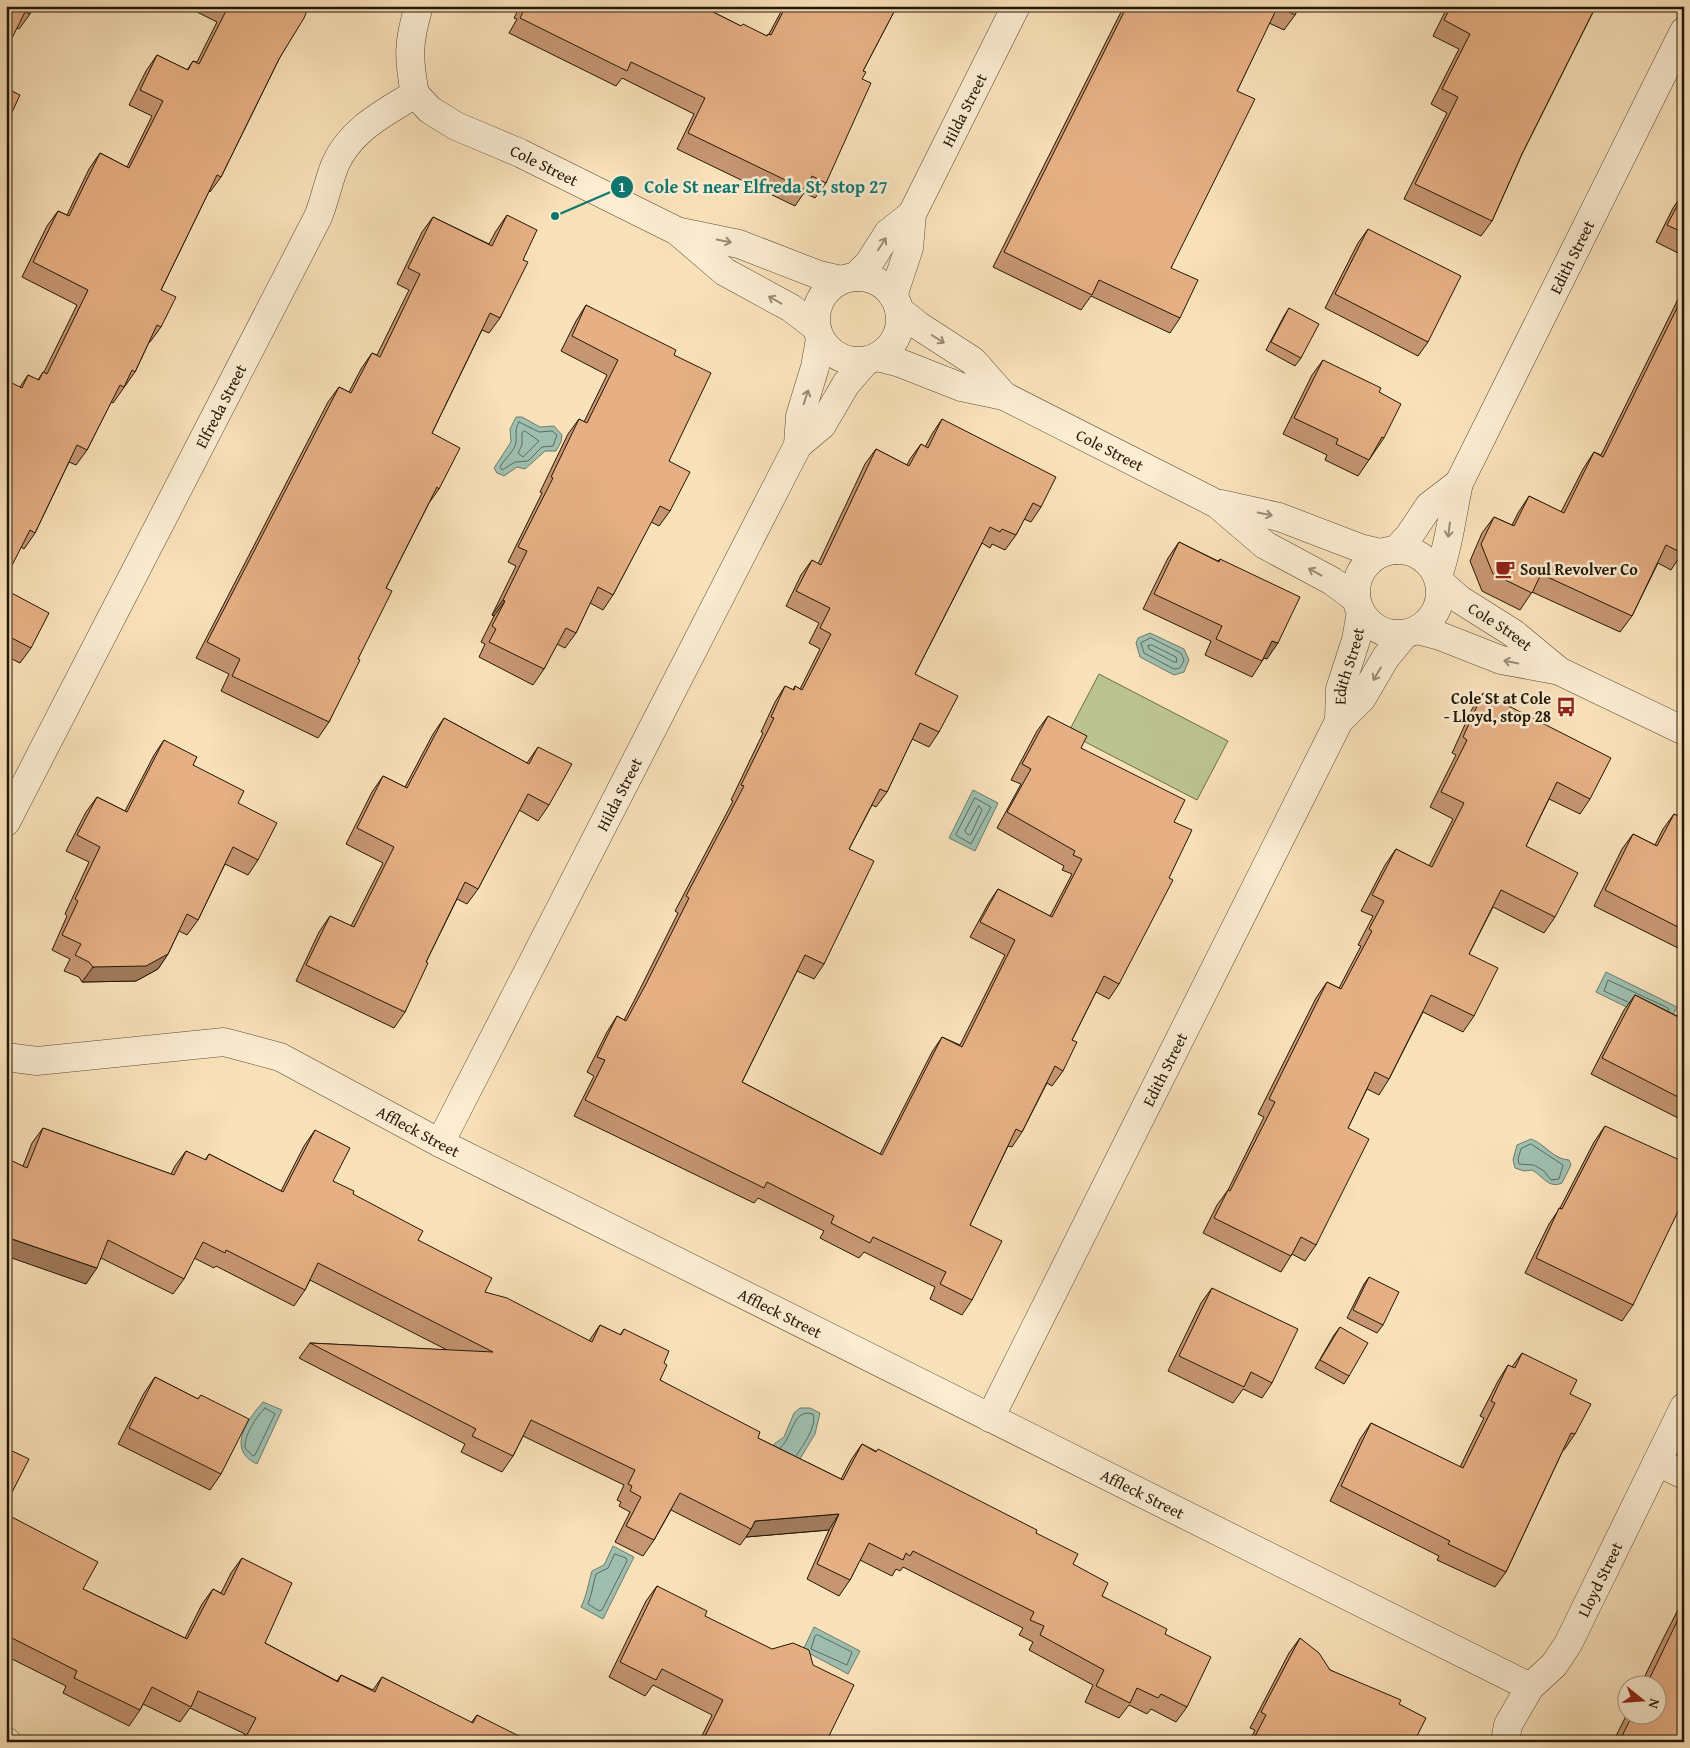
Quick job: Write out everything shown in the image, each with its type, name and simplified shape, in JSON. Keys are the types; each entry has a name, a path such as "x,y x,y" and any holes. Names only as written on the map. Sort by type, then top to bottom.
{"street":[{"path":"415,94 409,63 410,37 419,6"},
{"name":"Hilda Street","path":"896,303 909,248 912,214 1016,6"},
{"name":"Edith Street","path":"1439,579 1446,556 1450,521 1459,483 1684,31"},
{"name":"Cole Street","path":"415,94 430,110 456,126 520,153 677,231 725,272 791,308 818,333"},
{"name":"Elfreda Street","path":"6,822 318,217 340,156 358,131 415,94"},
{"name":"Hilda Street","path":"848,279 870,263 888,233 912,214"},
{"name":"Cole Street","path":"677,231 739,244 819,275 848,279"},
{"path":"870,278 883,285 896,303 900,324 896,338 871,360 851,361 838,357 828,350 818,333 816,313 820,300 828,289 848,279 870,278"},
{"name":"Cole Street","path":"896,303 919,326 973,361 1004,396"},
{"name":"Hilda Street","path":"798,445 800,416 816,368 818,333"},
{"name":"Cole Street","path":"871,360 900,362 961,387 1004,396 1218,504 1265,545 1332,582 1358,605"},
{"name":"Hilda Street","path":"440,1143 798,445 822,425 846,384 871,360"},
{"name":"Edith Street","path":"1389,552 1409,536 1429,506 1459,483"},
{"name":"Cole Street","path":"1218,504 1279,517 1360,548 1389,552"},
{"path":"1410,551 1424,558 1439,579 1440,597 1436,611 1428,622 1411,632 1392,635 1379,631 1368,623 1358,605 1356,586 1360,573 1369,561 1389,552 1410,551"},
{"name":"Cole Street","path":"1439,579 1459,599 1513,633 1559,671 1684,731"},
{"name":"Edith Street","path":"1339,721 1340,689 1356,640 1358,605"},
{"name":"Cole Street","path":"1411,632 1440,636 1501,660 1559,671"},
{"name":"Edith Street","path":"990,1418 1339,721 1362,698 1386,658 1411,632"},
{"name":"Affleck Street","path":"6,1057 37,1061 224,1042 280,1057 440,1143 1530,1688"},
{"name":"Lloyd Street","path":"1505,1742 1508,1725 1530,1688 1554,1665 1568,1644 1682,1416"},
{"path":"1658,1462 1684,1475"}],"green space":[{"path":"1099,674 1228,741 1197,800 1068,733"}],"water":[{"path":"516,417 522,417 540,427 554,426 562,435 561,442 556,451 545,451 525,469 517,467 504,476 497,473 494,468 511,442 510,429"},
{"path":"1150,633 1184,649 1189,660 1184,672 1174,675 1140,657 1136,643 1138,638"},
{"path":"973,790 998,803 975,851 949,838"},
{"path":"1606,972 1677,1007 1667,1027 1596,992"},
{"path":"1531,1139 1558,1157 1569,1160 1571,1165 1562,1183 1549,1183 1532,1170 1524,1171 1515,1168 1513,1160 1517,1145"},
{"path":"263,1402 282,1410 257,1464 248,1458 243,1451 241,1443 242,1434 246,1426"},
{"path":"800,1408 810,1408 820,1413 815,1434 798,1462 775,1449 774,1444 784,1437 794,1413"},
{"path":"613,1546 634,1557 603,1619 581,1607 592,1571 604,1565"},
{"path":"814,1627 860,1651 848,1674 803,1650"}],"building":[{"path":"6,6 33,6 30,14 25,12 6,50"},
{"path":"227,6 309,6 304,18 279,59 221,177 217,175 161,290 176,297 161,327 157,325 135,372 132,370 124,387 120,385 87,450 77,445 35,533 30,530 6,577 6,380 22,388 28,375 39,380 43,372 47,374 88,290 33,262 58,211 69,216 100,153 129,168 163,101 140,90 157,55 188,70 193,61 199,64"},
{"path":"526,6 701,6 741,26 743,24 767,36 768,34 771,35 786,6 897,6 863,71 866,72 862,79 871,83 826,183 812,176 806,190 688,133 705,98 631,62 627,71 520,18"},
{"path":"1127,6 1278,6 1237,91 1255,99 1171,268 1198,280 1180,318 1099,280 1092,295 1004,252"},
{"path":"1278,6 1299,6 1295,15"},
{"path":"1451,6 1596,6 1522,154 1492,221 1415,184 1458,97 1442,89 1470,34 1444,20"},
{"path":"6,88 20,95 6,125"},
{"path":"1684,193 1684,233 1667,225"},
{"path":"507,215 537,230 523,260 528,262 500,318 490,313 432,433 460,448 439,489 437,487 386,588 392,591 329,722 232,676 240,659 207,642 339,387 351,393 372,353 380,357 420,274 408,268 433,217 492,246"},
{"path":"1368,229 1461,276 1428,342 1335,294"},
{"path":"1684,294 1684,550 1682,553 1666,545 1632,616 1541,574 1532,593 1493,574 1481,544 1494,517 1514,526 1529,496 1564,513 1594,452 1603,457"},
{"path":"586,305 676,350 674,355 711,373 669,461 690,472 670,511 660,506 613,595 598,587 576,633 566,628 544,669 489,642 496,629 492,626 527,551 518,547 553,478 551,477 579,419 587,423 618,360 572,336"},
{"path":"1289,308 1319,324 1301,358 1271,342"},
{"path":"1323,360 1381,388 1379,392 1401,404 1384,438 1382,437 1369,460 1336,444 1338,439 1294,418"},
{"path":"942,419 1056,477 1041,507 1033,503 1016,535 1002,529 1000,532 990,527 915,674 958,696 939,732 920,723 887,792 880,789 849,849 874,861 824,964 805,955 742,1082 882,1155 942,1037 962,1047 1015,940 980,922 998,889 1052,917 1082,859 1073,855 1075,851 1007,812 1031,769 1022,764 1048,716 1087,736 1081,748 1185,800 1174,822 1192,830 1169,878 1173,880 1119,984 1104,976 1072,1040 1077,1042 1063,1071 1055,1066 1022,1132 1016,1129 970,1225 1002,1241 972,1300 940,1284 946,1272 873,1237 870,1243 831,1223 834,1216 767,1182 764,1188 585,1100 605,1060 597,1057 617,1016 626,1021 646,984 689,898 686,896 744,786 741,785 774,718 771,717 785,686 794,690 795,686 802,690 831,634 820,628 830,608 796,591 812,560 821,565 876,449 909,466 921,444 928,448"},
{"path":"1179,542 1219,562 1220,559 1300,597 1278,643 1272,641 1262,661 1216,639 1222,626 1154,594"},
{"path":"6,590 49,613 31,648 6,635"},
{"path":"1483,693 1611,758 1590,799 1557,782 1526,846 1578,873 1555,917 1501,890 1469,954 1498,968 1474,1016 1431,995 1389,1079 1375,1072 1348,1128 1369,1139 1316,1245 1301,1237 1291,1256 1214,1218 1228,1190 1230,1191 1275,1102 1269,1099 1327,982 1341,989 1372,931 1369,929 1384,901 1372,895 1396,849 1432,867 1464,803 1441,792 1467,740 1463,737"},
{"path":"444,718 529,764 538,747 572,764 549,805 528,794 478,889 465,882 426,962 428,963 405,1012 306,965 330,916 354,927 394,847 357,828 383,776 407,788"},
{"path":"164,740 197,757 193,765 244,791 238,803 277,823 258,860 233,847 198,920 187,914 168,954 146,966 93,967 89,962 75,955 81,944 62,935 78,901 75,899 100,847 77,835 97,797 127,812"},
{"path":"1684,810 1684,930 1605,890 1633,834 1657,846 1674,814 1680,817"},
{"path":"1635,995 1680,1018 1684,1010 1684,1100 1602,1058"},
{"path":"1605,1126 1684,1162 1684,1199 1633,1305 1536,1258 1559,1208 1562,1209"},
{"path":"43,1128 174,1175 186,1151 206,1160 209,1154 283,1192 315,1130 350,1148 333,1181 354,1191 353,1194 423,1231 418,1240 492,1278 485,1292 507,1298 592,1342 600,1325 621,1335 624,1329 669,1351 664,1363 667,1365 660,1380 760,1432 758,1438 843,1480 862,1444 876,1452 878,1449 1037,1530 1036,1533 1078,1554 1073,1564 1108,1583 1102,1596 1167,1629 1165,1634 1211,1657 1187,1707 1161,1694 1158,1698 1137,1688 1130,1703 1096,1686 1104,1670 1040,1635 1044,1626 1030,1620 1034,1612 913,1551 910,1556 906,1553 903,1560 869,1543 850,1580 817,1564 839,1514 755,1521 751,1529 680,1493 654,1540 626,1526 641,1497 630,1491 632,1486 628,1484 635,1470 531,1420 513,1456 472,1436 476,1429 310,1343 493,1352 318,1263 305,1290 226,1250 225,1253 203,1242 184,1279 108,1240 97,1268 6,1237 6,1158 27,1168"},
{"path":"1369,1277 1399,1292 1383,1325 1353,1310"},
{"path":"1212,1288 1298,1329 1272,1383 1251,1372 1244,1387 1179,1356"},
{"path":"1340,1327 1368,1343 1349,1376 1320,1360"},
{"path":"1522,1353 1577,1380 1570,1394 1591,1404 1575,1434 1571,1433 1506,1572 1448,1544 1450,1541 1341,1486 1371,1423 1463,1468 1495,1403 1491,1401 1508,1365 1515,1368"},
{"path":"155,1377 198,1399 201,1395 249,1419 221,1474 129,1428"},
{"path":"6,1448 29,1459 6,1504"},
{"path":"6,1514 98,1562 83,1589 187,1639 213,1589 224,1595 242,1558 292,1583 265,1643 338,1682 341,1675 375,1692 382,1677 473,1723 477,1715 525,1739 524,1742 243,1742 256,1718 198,1691 191,1707 152,1687 140,1710 74,1678 77,1671 6,1635"},
{"path":"657,1586 707,1611 705,1616 772,1649 793,1643 809,1650 813,1665 854,1685 826,1742 702,1742 723,1700 662,1669 656,1680 620,1662"},
{"path":"1684,1607 1684,1742 1619,1742 1627,1726 1668,1726 1668,1676 1651,1676"},
{"path":"1300,1638 1319,1653 1330,1670 1401,1700 1399,1704 1426,1718 1414,1742 1252,1742 1266,1715 1261,1712"}],"place":[{"name":"Cole St near Elfreda St, stop 27","path":"555,216"},
{"name":"Soul Revolver Co","path":"1505,569"},
{"name":"Cole St at Cole - Lloyd, stop 28","path":"1566,707"}]}
